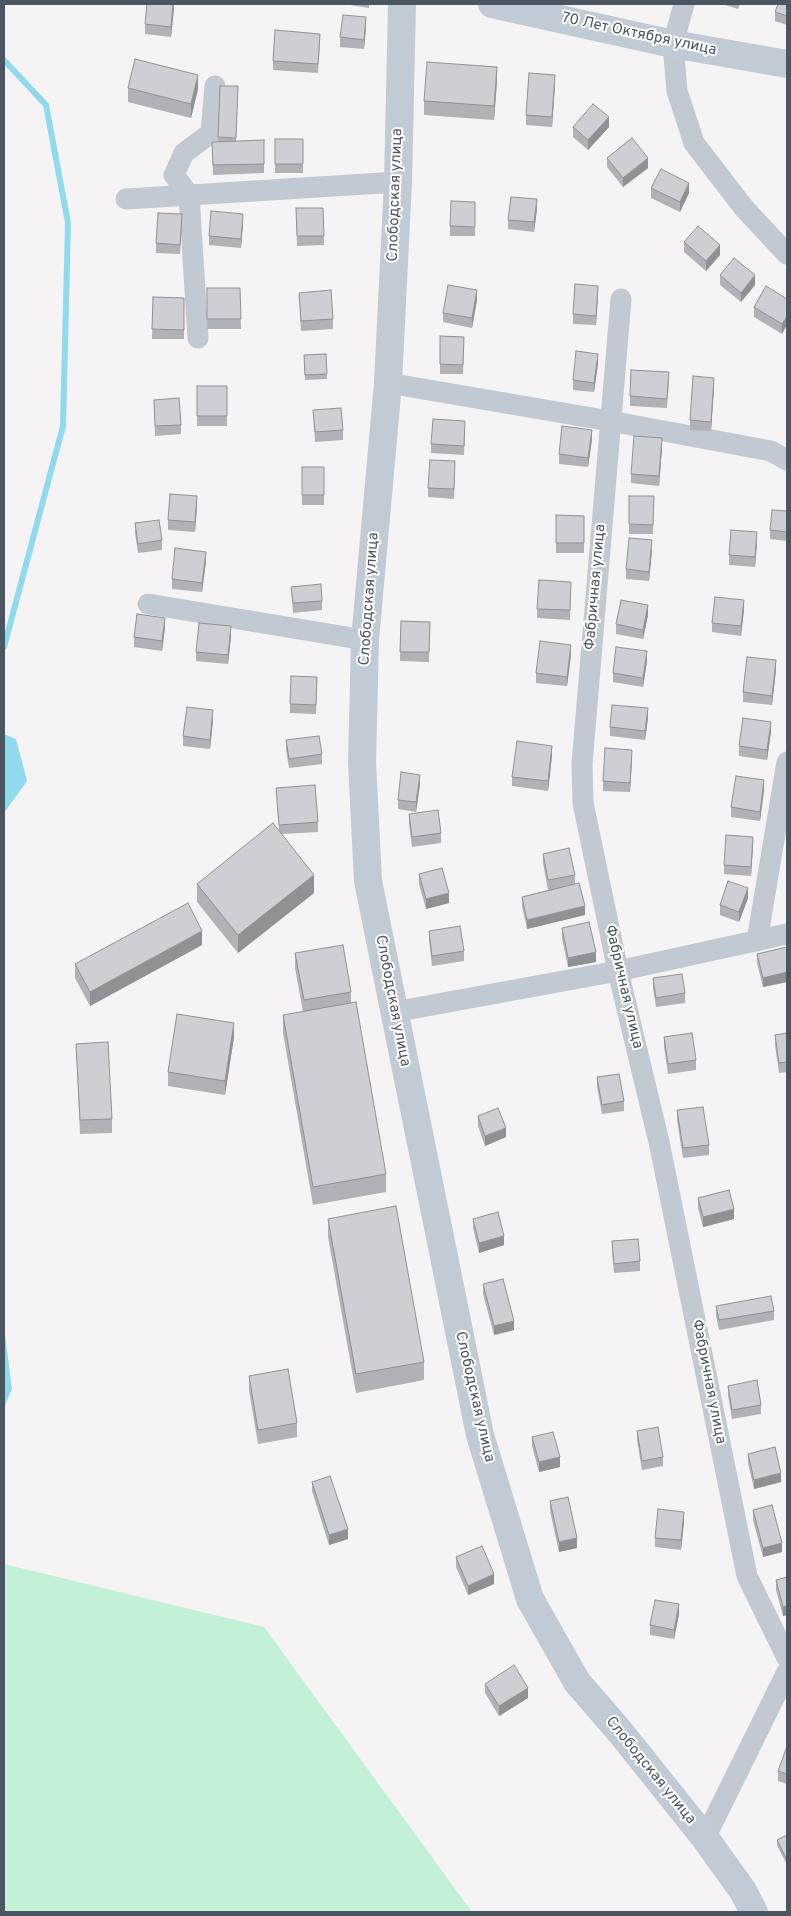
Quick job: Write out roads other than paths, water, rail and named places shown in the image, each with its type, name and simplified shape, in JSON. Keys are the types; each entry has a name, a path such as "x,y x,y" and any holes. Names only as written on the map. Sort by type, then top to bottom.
{"street":[{"name":"Слободская улица","path":"402,4 398,182 388,383 365,640 362,762 368,880 480,1435 530,1599 576,1682 621,1733 705,1838 743,1891 754,1912"},
{"path":"684,4 673,44 677,92 694,143 744,208 787,254"},
{"name":"70 Лет Октября улица","path":"505,5 673,44 787,64"},
{"path":"198,338 189,195 174,175 184,154 211,133 215,86"},
{"path":"126,199 398,182"},
{"name":"Фабричная улица","path":"621,299 582,764 583,803 618,971 660,1142 747,1576 787,1658"},
{"path":"388,383 771,451 787,460"},
{"path":"148,604 365,640"},
{"path":"757,941 787,762"},
{"path":"394,1012 618,971 787,934"},
{"path":"705,1838 787,1672"}],"water":[{"path":"4,734 16,739 27,781 4,813"},
{"path":"4,1327 12,1389 4,1408"}],"waterway":[{"path":"4,60 46,105 68,223 63,426 4,647"}]}
